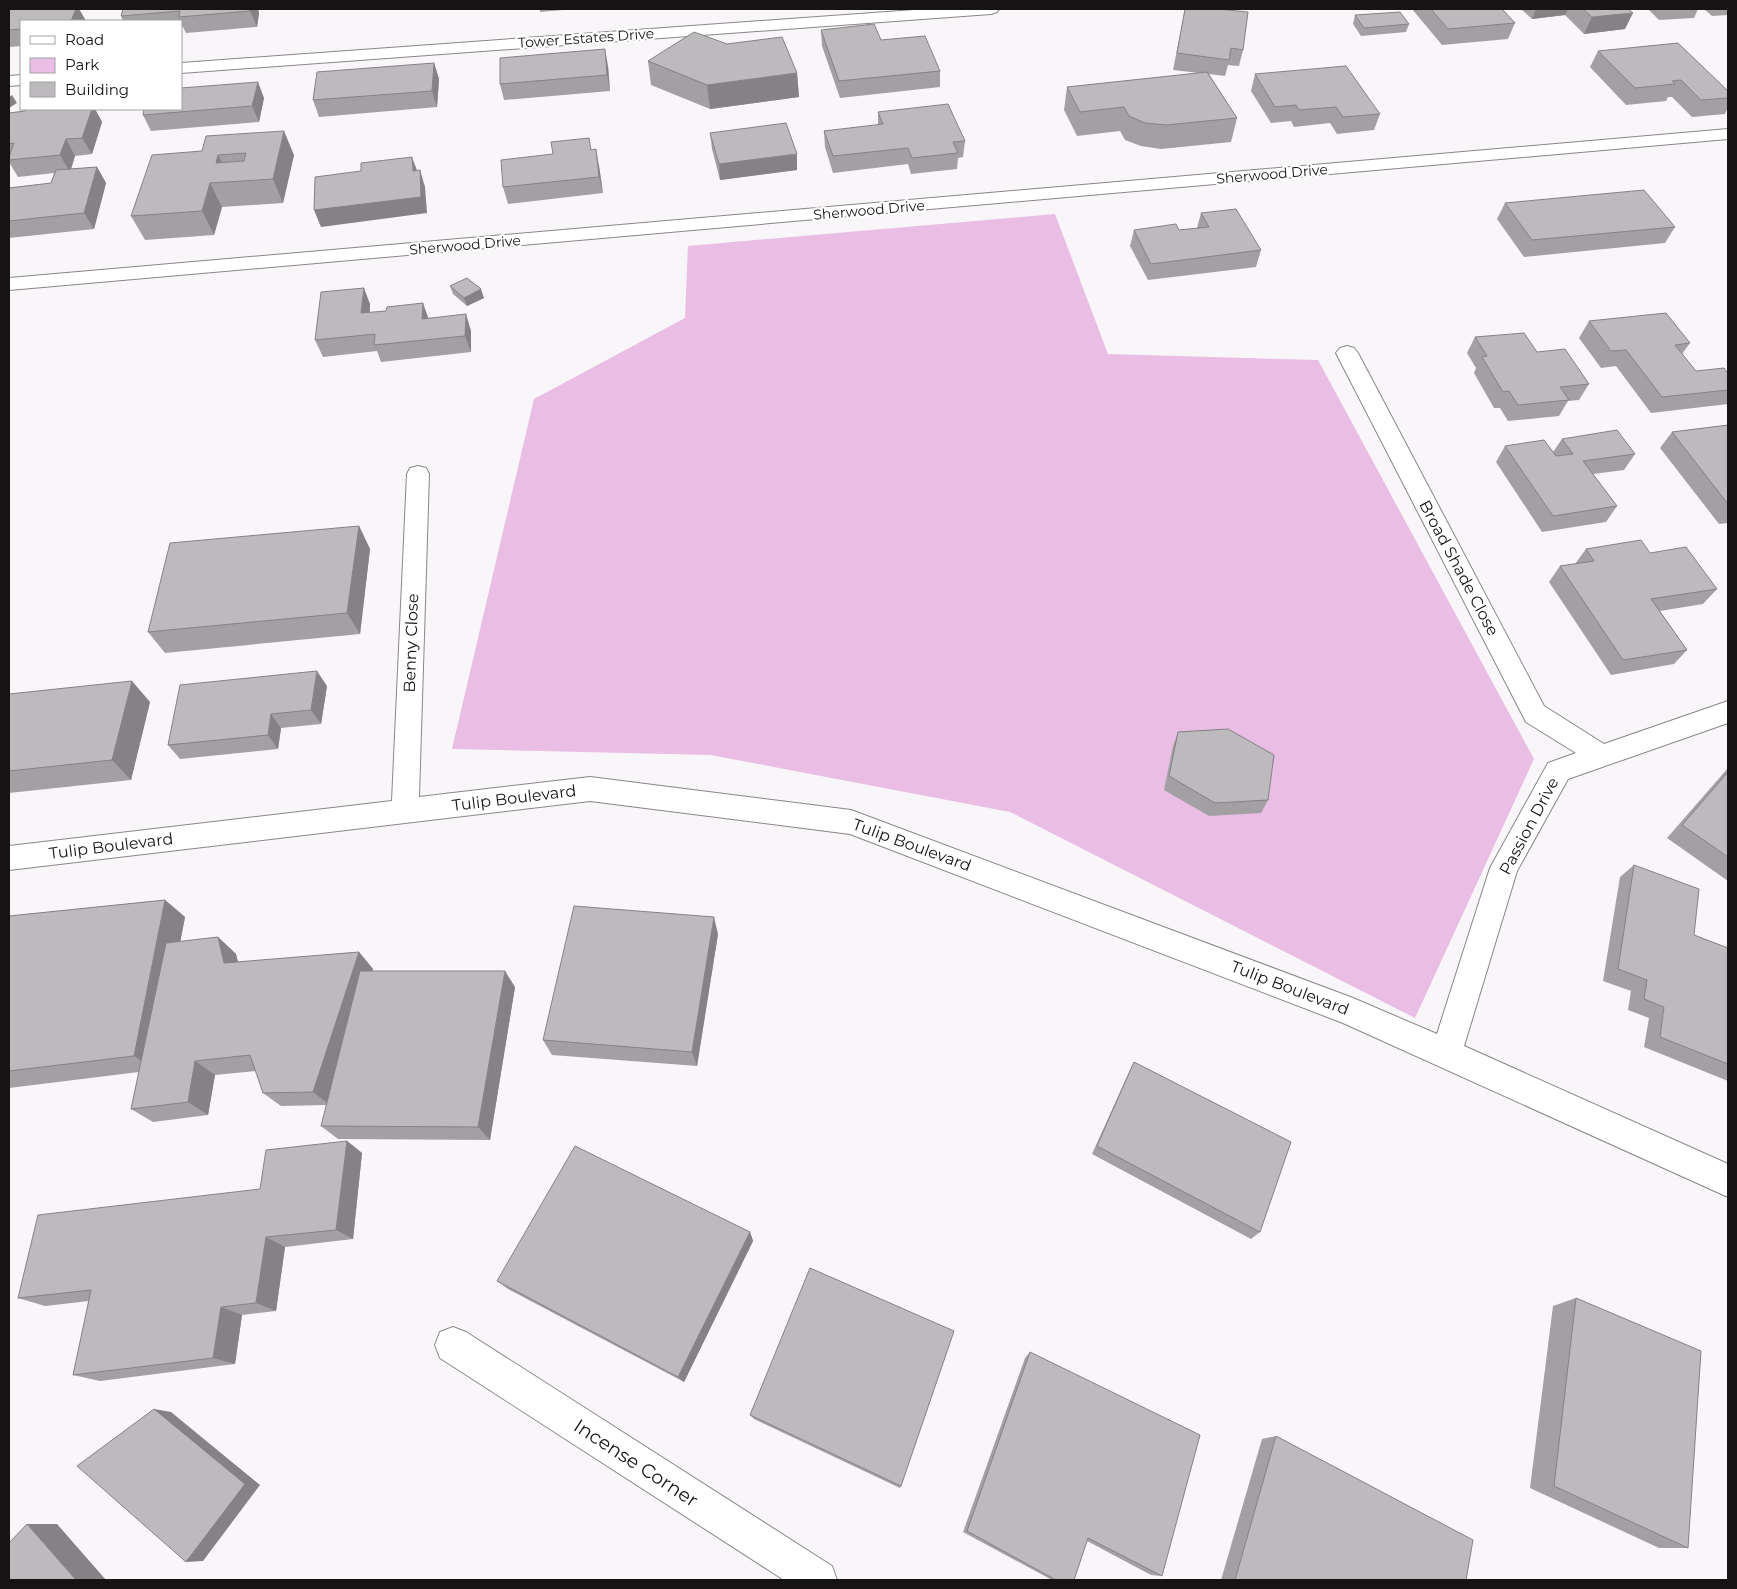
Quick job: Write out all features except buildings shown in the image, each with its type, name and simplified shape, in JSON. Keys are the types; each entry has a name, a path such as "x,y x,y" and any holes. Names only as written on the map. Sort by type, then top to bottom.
{"street":[{"name":"Tower Estates Drive","path":"182,68 982,9"},
{"name":"Sherwood Drive","path":"9,284 1728,134"},
{"name":"Broad Shade Close","path":"1347,353 1535,714 1602,756"},
{"name":"Benny Close","path":"405,811 418,474"},
{"name":"Passion Drive","path":"1446,1054 1504,868 1558,771 1728,712"},
{"name":"Tulip Boulevard","path":"9,858 590,789 851,822 1353,1012 1728,1181"},
{"name":"Incense Corner","path":"453,1345 818,1580"}],"green space":[{"path":"1055,214 1108,354 1318,360 1534,759 1415,1018 1010,812 711,755 452,749 534,399 685,318 688,246"}]}
